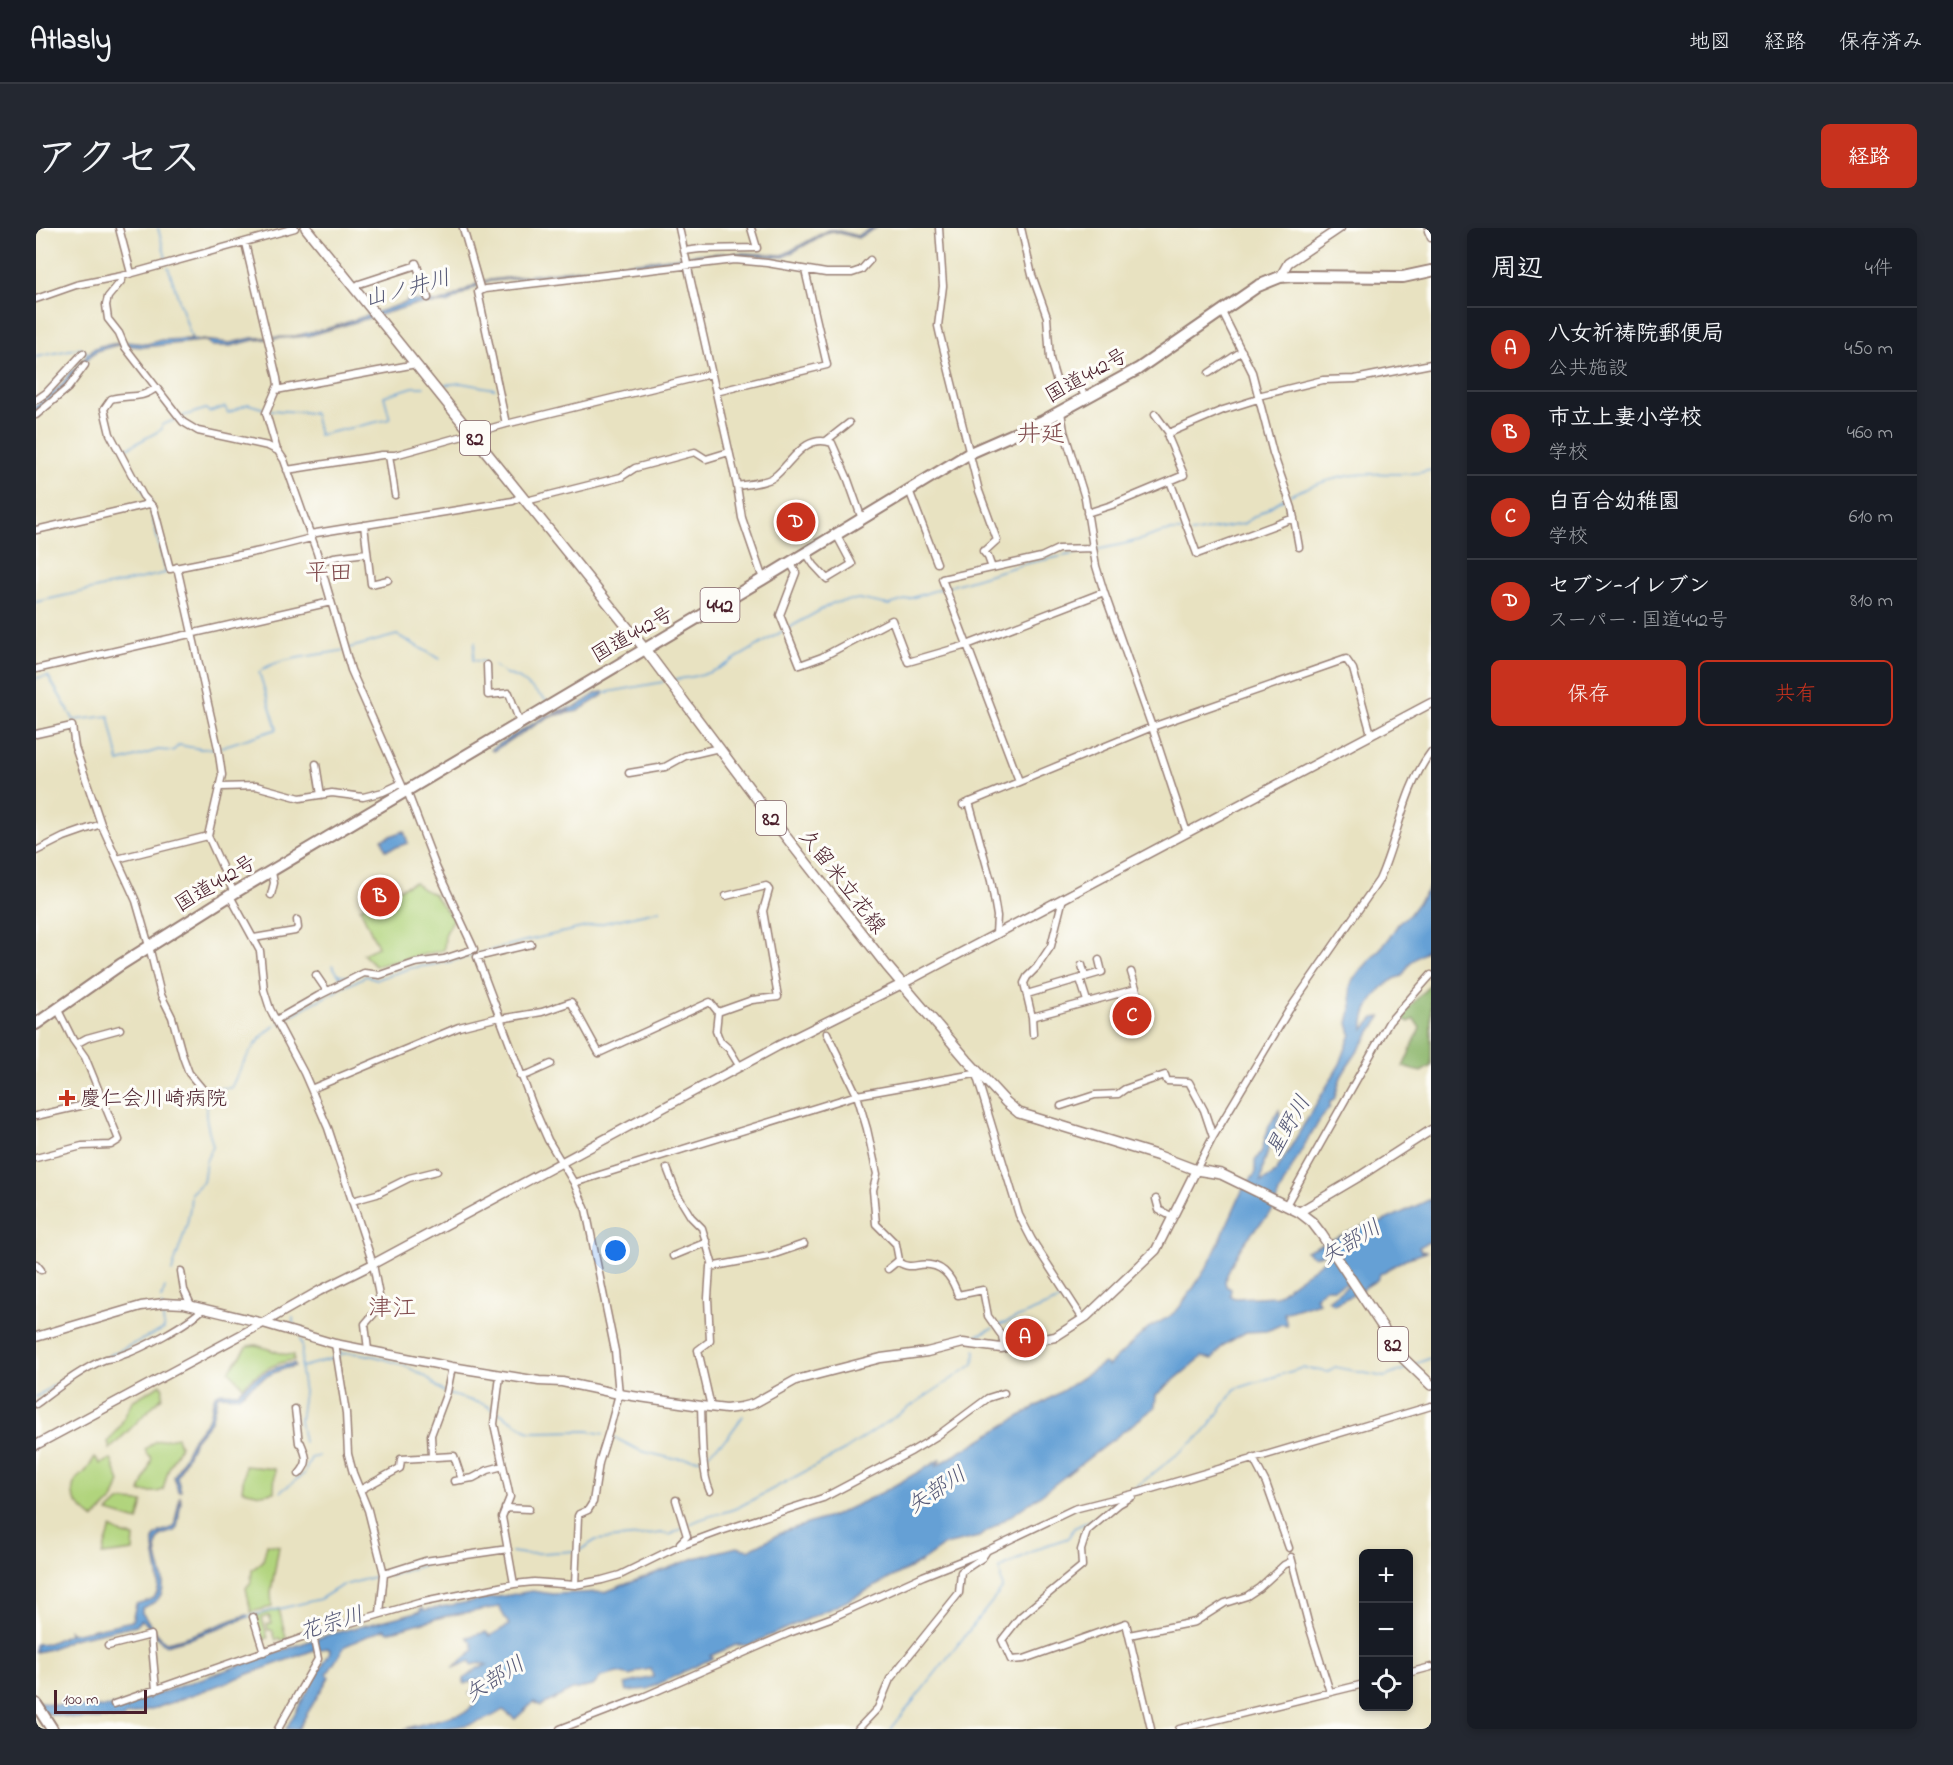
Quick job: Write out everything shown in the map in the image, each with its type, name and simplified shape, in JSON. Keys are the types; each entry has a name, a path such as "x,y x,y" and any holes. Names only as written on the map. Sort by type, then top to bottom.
{"highway":[{"name":"国道442号","path":"36,1024 149,946 404,789 763,579 970,453 1061,412 1138,369 1258,286 1280,278 1403,277 1431,271"},
{"path":"36,1704 50,1725"}],"main road":[{"name":"久留米立花線","path":"306,228 644,648 776,824 902,984 978,1073 1006,1102 1019,1113 1159,1156 1196,1170 1221,1174 1299,1212 1312,1222 1323,1236 1403,1358 1431,1385"}],"street":[{"path":"119,228 131,273"},
{"path":"36,299 76,285 122,276 295,228"},
{"path":"463,228 481,291"},
{"path":"679,228 737,486 742,518 763,579"},
{"path":"684,251 756,248 751,228"},
{"path":"939,228 943,286 938,326 979,491 998,540 983,551 992,568"},
{"path":"1021,228 1032,275 1047,317 1050,359 1058,386"},
{"path":"1280,278 1288,263 1338,228"},
{"path":"245,243 278,378 276,390 266,413 277,450 284,460 311,536 351,670 474,949 444,958 415,963 380,975 364,973 327,991 278,1023"},
{"path":"506,424 478,292 687,264 735,260 767,262 826,273 852,273 861,270 870,260"},
{"path":"354,288 359,284 416,264 428,298"},
{"path":"716,392 827,365 805,270"},
{"path":"122,276 122,280 108,297 106,305 108,319 119,333 125,347 183,422 198,431 277,450"},
{"path":"1221,310 1252,372 1273,453 1283,486 1290,500 1299,547"},
{"path":"1209,373 1242,351"},
{"path":"36,400 46,393 83,353"},
{"path":"276,390 416,364"},
{"path":"1169,432 1258,398 1323,380 1355,379 1431,364"},
{"path":"36,415 68,388 86,365"},
{"path":"287,470 410,452 506,424 711,374"},
{"path":"1077,381 1084,394"},
{"path":"156,388 141,397 128,395 111,399 104,409 110,434 149,504 154,508 170,569 251,553 311,536 364,525 513,501 621,477 635,468 666,462 669,459 695,452 706,459 729,452"},
{"path":"1061,412 1085,498 1093,548 1104,592 1187,833"},
{"path":"1087,513 1184,475 1168,436 1169,432 1155,414"},
{"path":"826,441 849,423"},
{"path":"737,486 772,478 800,450 812,442 826,441 832,443 862,519"},
{"path":"388,455 395,495"},
{"path":"1170,481 1197,554 1294,518"},
{"path":"909,490 937,563"},
{"path":"36,531 149,504"},
{"path":"364,525 371,585 388,580"},
{"path":"806,553 827,579 852,564 836,534"},
{"path":"1019,781 942,579 1041,557 1058,549 1093,548"},
{"path":"319,563 334,557 367,553"},
{"path":"790,562 796,573 780,615 800,665 822,657 892,620 908,662 967,645 1104,592"},
{"path":"177,567 222,775 208,836 232,895 260,951 264,990 270,1009 328,1128 373,1264 380,1301 377,1310 365,1324 368,1350"},
{"path":"36,669 331,602"},
{"path":"996,934 997,916 991,881 966,803 1152,727 1346,659 1353,669 1371,734"},
{"path":"487,665 489,695 509,693 520,723"},
{"path":"36,1445 740,1066 902,984 1431,703"},
{"path":"36,734 72,726 75,747 101,824 136,901 161,995 172,1017 183,1058 189,1073 204,1091"},
{"path":"629,773 665,767 685,756 719,748"},
{"path":"36,1337 141,1306 191,1305 335,1344 452,1367 501,1376 562,1382 618,1394 726,1409 753,1404 796,1380 881,1358 927,1352 963,1343 1004,1348 1055,1337 1083,1319 1156,1250 1213,1137 1289,1010 1379,880 1418,774 1431,752"},
{"path":"316,764 321,795"},
{"path":"212,772 221,770"},
{"path":"220,787 256,786 300,798 332,793 363,796 404,789"},
{"path":"36,851 64,837 101,824"},
{"path":"117,859 208,836"},
{"path":"271,895 274,883 272,872"},
{"path":"718,1012 752,1000 778,997 763,910 770,894 768,883 726,896"},
{"path":"1033,1034 1032,1017 1024,983 1051,946 1063,898"},
{"path":"254,938 295,931 298,928 297,920"},
{"path":"531,944 477,957 520,1076 548,1140 574,1183 586,1210 618,1373 618,1394 599,1462 593,1502 588,1510 578,1516 575,1585"},
{"path":"1027,994 1102,972 1099,960"},
{"path":"1082,965 1087,1001"},
{"path":"1131,972 1145,1017"},
{"path":"316,975 327,991"},
{"path":"1284,1205 1389,1022 1431,975"},
{"path":"1032,1017 1136,989"},
{"path":"310,1089 459,1027 542,1012 571,1002 599,1053 710,1002 718,1012 716,1031 720,1041 735,1056 740,1066"},
{"path":"36,1158 82,1146 111,1145 119,1140 85,1057 57,1008"},
{"path":"76,1044 87,1038 120,1029"},
{"path":"826,1033 857,1095 877,1174 873,1190 876,1224 896,1244 899,1256 898,1262 888,1269"},
{"path":"520,1076 551,1064"},
{"path":"574,1183 857,1095 978,1073 1018,1215 1083,1319"},
{"path":"1061,1106 1095,1095 1118,1094 1125,1089 1165,1075 1167,1081 1189,1082 1204,1110 1213,1137"},
{"path":"36,1116 102,1101"},
{"path":"1299,1212 1431,1130"},
{"path":"667,1168 677,1194 691,1217 702,1228 713,1266"},
{"path":"352,1201 377,1194 409,1178 437,1171"},
{"path":"1156,1198 1159,1210 1173,1217"},
{"path":"673,1256 707,1242"},
{"path":"711,1407 698,1350 710,1341 708,1298 710,1267 751,1260 797,1248 804,1244"},
{"path":"898,1262 908,1268 930,1265 948,1274 958,1295 983,1290 988,1316 1002,1336 1004,1348"},
{"path":"181,1271 184,1290 191,1305"},
{"path":"36,1404 95,1365 106,1359 119,1357 157,1338 197,1315 204,1308"},
{"path":"335,1344 346,1413 348,1454 376,1538 384,1574 380,1613"},
{"path":"432,1457 431,1435 447,1392 452,1367"},
{"path":"501,1376 494,1424 510,1497 502,1517 514,1584"},
{"path":"114,1704 313,1635 419,1603 514,1584 534,1582 575,1585 620,1575 675,1548 824,1498 938,1436 988,1398 1004,1393"},
{"path":"701,1406 707,1485 710,1491"},
{"path":"560,1729 643,1697 789,1633 833,1617 923,1576 986,1551 1074,1509 1431,1406"},
{"path":"295,1409 299,1443 308,1458 299,1473"},
{"path":"360,1490 399,1468 401,1459 454,1456 462,1479"},
{"path":"1253,1458 1266,1484 1289,1548"},
{"path":"454,1482 473,1478 488,1470 503,1466"},
{"path":"1135,1492 1133,1496 1119,1504 1087,1531 1081,1550 1082,1566 1020,1617 1002,1640 1011,1660 1024,1659 1126,1623 1151,1729"},
{"path":"675,1548 687,1536 676,1500"},
{"path":"505,1508 529,1509"},
{"path":"384,1574 426,1561 507,1549"},
{"path":"858,1729 878,1708 890,1679 959,1593 961,1572 982,1558 986,1551"},
{"path":"1128,1631 1194,1622 1225,1602 1247,1596 1292,1559 1309,1626 1330,1692"},
{"path":"253,1617 264,1652"},
{"path":"112,1644 151,1635 156,1690"},
{"path":"278,1729 318,1659 319,1654 313,1635"},
{"path":"1413,1672 1431,1667"},
{"path":"1179,1729 1359,1685"}],"green space":[{"path":"414,882 422,889 434,894 453,920 445,935 444,950 375,966 363,954 378,947 360,908"},
{"path":"1431,983 1431,1066 1421,1072 1403,1067 1420,1028 1414,1019 1409,1022 1401,1018"},
{"path":"256,1345 283,1354 294,1355 294,1360 267,1369 243,1386 229,1371 248,1346"},
{"path":"161,1384 162,1397 110,1449 108,1442 120,1426 132,1401"},
{"path":"177,1437 180,1446 168,1470 163,1490 140,1492 152,1458 145,1449 156,1441"},
{"path":"95,1457 101,1464 111,1459 120,1482 113,1500 94,1519 76,1502 72,1492 76,1480"},
{"path":"245,1466 275,1469 274,1492 261,1494 242,1490"},
{"path":"120,1501 143,1502 138,1521 108,1512"},
{"path":"111,1528 134,1537 133,1551 102,1555"},
{"path":"267,1544 279,1546 271,1592 272,1607 251,1612 246,1588 251,1582 252,1570 263,1561"},
{"path":"279,1609 286,1638 281,1641 279,1638 276,1640 272,1630 268,1630 267,1624 272,1623 269,1616 262,1618 268,1638 260,1640 255,1616"}],"water":[{"path":"876,228 858,238 833,231 828,232 784,257 721,254 484,282 447,303 413,305 308,336 254,340 231,346 212,346 206,341 144,347 117,345 96,351 66,385 36,412 36,406 61,385 71,371 93,349 100,346 126,342 147,344 161,340 190,339 191,337 192,339 230,343 252,338 291,337 333,327 407,302 407,300 438,302 447,300 482,281 702,254 740,253 783,255 828,230 836,230 857,236"},
{"path":"603,692 603,695 578,711 548,717 493,751 491,749 547,715 570,712 554,712 570,710 558,710 576,707 597,693"},
{"path":"404,831 408,843 386,850 382,839"},
{"name":"矢部川","path":"1431,885 1431,943 1425,952 1411,962 1402,976 1381,990 1370,1005 1364,1021 1364,1029 1374,1018 1381,1017 1341,1077 1334,1100 1330,1102 1330,1107 1297,1157 1271,1212 1243,1244 1225,1280 1226,1286 1231,1289 1230,1296 1235,1298 1276,1296 1328,1257 1327,1252 1314,1257 1306,1251 1372,1222 1373,1226 1431,1199 1431,1241 1419,1247 1421,1251 1427,1252 1405,1259 1380,1274 1377,1280 1334,1304 1328,1300 1348,1285 1345,1283 1334,1288 1325,1288 1315,1297 1319,1302 1284,1313 1287,1325 1282,1324 1267,1331 1246,1332 1222,1346 1213,1359 1202,1357 1156,1395 1155,1407 1034,1500 979,1537 945,1545 919,1563 845,1602 749,1645 736,1645 710,1656 713,1658 648,1689 627,1691 625,1684 653,1677 651,1669 639,1671 630,1676 618,1673 601,1677 593,1686 572,1690 541,1706 534,1702 515,1719 503,1710 481,1721 456,1727 404,1729 466,1712 479,1700 469,1694 501,1679 477,1680 464,1684 464,1679 478,1668 487,1665 482,1663 471,1665 470,1661 453,1668 474,1650 472,1642 467,1637 486,1632 490,1636 509,1625 499,1607 446,1616 388,1632 385,1629 381,1630 345,1646 327,1674 329,1677 298,1729 286,1729 329,1654 328,1648 314,1650 159,1707 125,1716 124,1719 81,1719 36,1712 36,1701 82,1707 129,1704 324,1636 421,1611 420,1609 423,1608 424,1610 532,1591 553,1594 605,1592 695,1558 737,1547 748,1550 785,1531 833,1516 881,1493 941,1459 935,1467 1062,1391 1104,1363 1108,1366 1148,1328 1169,1317 1179,1308 1194,1287 1210,1262 1243,1189 1255,1174 1255,1161 1261,1152 1269,1126 1279,1110 1280,1115 1264,1163 1261,1182 1277,1170 1340,1064 1351,1034 1348,1023 1352,1006 1350,987 1353,979 1388,940 1400,921 1409,915"},
{"path":"294,1363 295,1366 265,1377 239,1396 218,1395 211,1421 195,1440 177,1477 181,1491 178,1491 174,1477 193,1439 208,1420 215,1395 221,1392 238,1393 263,1374"},
{"path":"180,1496 177,1528 161,1535 157,1542 162,1592 156,1601 142,1608 142,1613 166,1642 187,1637 247,1615 248,1617 195,1637 166,1645 141,1620 136,1625 72,1639 50,1649 36,1652 36,1644 49,1643 69,1634 69,1630 72,1634 132,1621 136,1604 150,1600 157,1592 159,1586 154,1537 174,1527"}],"waterway":[{"path":"158,228 167,262"},
{"path":"168,267 191,336"},
{"path":"36,357 79,348 89,354"},
{"path":"442,385 461,383 495,389"},
{"path":"270,410 314,413 319,435 390,419 384,396 413,387 424,387"},
{"path":"183,416 206,409 209,412 225,407 228,413 248,404 265,409"},
{"path":"152,503 145,494 124,450 159,431 162,425 179,418"},
{"path":"1290,495 1347,476 1431,470"},
{"path":"1191,533 1243,524 1286,497"},
{"path":"36,602 166,573 150,508"},
{"path":"1095,550 1168,531 1187,532"},
{"path":"947,587 1024,564 1088,551"},
{"path":"787,629 833,603 859,599 889,605 943,588"},
{"path":"673,680 702,675 718,669 783,631"},
{"path":"349,648 397,635 440,659"},
{"path":"475,642 473,660 485,662"},
{"path":"221,747 277,729 259,672 287,660 344,650"},
{"path":"493,665 504,673 520,679 547,701"},
{"path":"36,678 48,676 74,720 109,716 119,762 158,750 173,751 179,745 201,749 217,748"},
{"path":"603,693 663,682"},
{"path":"280,1023 305,1007 366,976 377,979 411,968 445,963 525,941 660,910"},
{"path":"332,965 342,980"},
{"path":"377,972 387,969"},
{"path":"338,974 348,977 361,971"},
{"path":"172,1272 187,1224 191,1193 203,1182 206,1161 213,1146 206,1110 212,1088 231,1088 255,1045 276,1025"},
{"path":"161,1299 165,1288"},
{"path":"997,1326 1065,1298"},
{"path":"108,1356 164,1329 162,1306"},
{"path":"293,1317 293,1328"},
{"path":"975,1342 975,1336 993,1328"},
{"path":"300,1339 304,1392 300,1421 304,1442"},
{"path":"339,1357 340,1350"},
{"path":"687,1526 739,1507 845,1450 974,1364 975,1350"},
{"path":"341,1354 373,1356 407,1367 426,1377 444,1392"},
{"path":"302,1367 334,1358"},
{"path":"1415,1364 1431,1358"},
{"path":"1131,1491 1204,1433 1235,1389 1302,1368 1329,1372 1335,1367 1384,1377 1408,1368"},
{"path":"36,1397 69,1376"},
{"path":"448,1394 483,1404 494,1410"},
{"path":"498,1412 530,1432 588,1431 604,1434"},
{"path":"705,1456 727,1438 743,1416"},
{"path":"609,1435 641,1451 670,1458 701,1459"},
{"path":"280,1492 304,1474 311,1458 319,1456"},
{"path":"891,1729 1002,1589 1000,1569 1038,1548 1068,1538 1074,1528 1100,1516 1115,1502"},
{"path":"580,1550 596,1540 661,1533 670,1535 683,1528"},
{"path":"512,1552 525,1554 576,1551"},
{"path":"482,1556 501,1553"},
{"path":"389,1576 427,1564"},
{"path":"246,1617 320,1599 341,1586 381,1575"}],"place":[{"name":"セブン-イレブン","path":"796,522"},
{"name":"市立上妻小学校","path":"380,897"},
{"name":"白百合幼稚園","path":"1132,1016"},
{"name":"慶仁会川崎病院","path":"67,1098"},
{"name":"八女祈祷院郵便局","path":"1025,1338"}],"district":[{"name":"井延","path":"1041,433"},
{"name":"平田","path":"329,572"},
{"name":"津江","path":"392,1307"}],"water label":[{"name":"山ノ井川","path":"407,287"},
{"name":"星野川","path":"1287,1125"},
{"name":"花宗川","path":"331,1622"}]}
